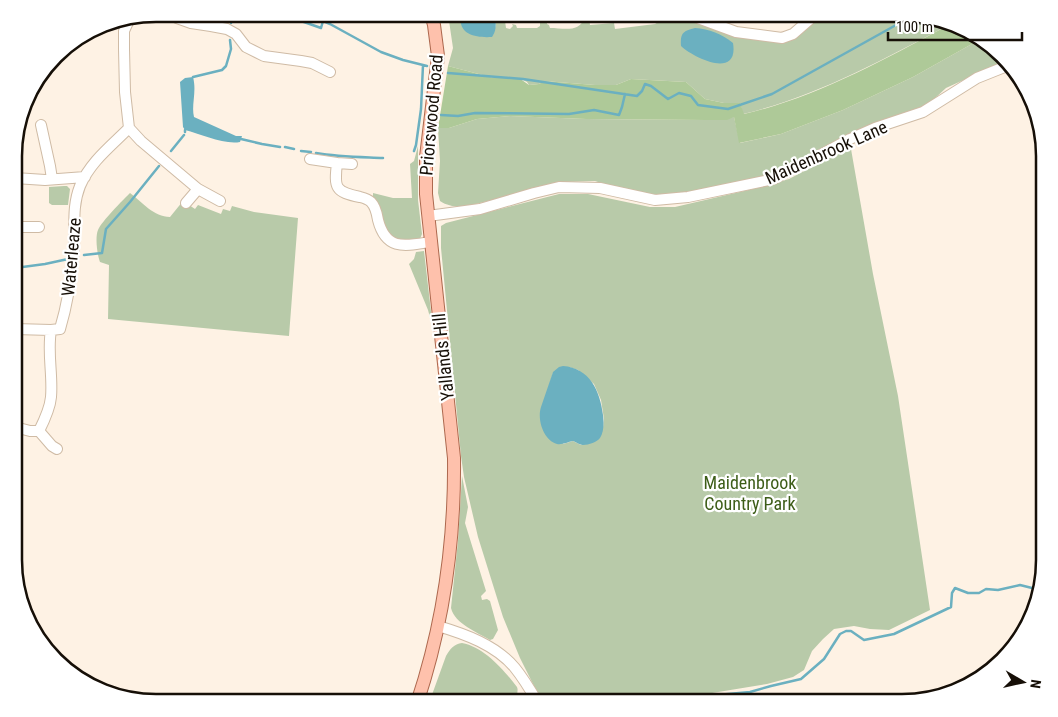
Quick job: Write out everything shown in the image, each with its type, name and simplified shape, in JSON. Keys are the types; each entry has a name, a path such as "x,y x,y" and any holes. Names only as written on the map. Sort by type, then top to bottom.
{"main road":[{"name":"Priorswood Road","path":"428,216 426,157 438,56 433,23"},
{"name":"Yallands Hill","path":"420,694 431,657 447,580 454,498 454,458 428,216"}],"street":[{"path":"191,23 227,29 236,34 246,47 264,56 301,61 330,72"},
{"path":"712,23 736,32 782,38 793,34 806,23"},
{"path":"126,26 124,31 124,83 129,128 141,142 198,189 220,201"},
{"name":"Maidenbrook Lane","path":"428,216 480,209 559,187 600,188 655,200 688,197 774,179 850,139 875,128 923,112 977,78 1002,68"},
{"path":"41,125 52,179"},
{"name":"Waterleaze","path":"51,330 60,329 68,300 74,248 75,208 80,187 97,159 129,128"},
{"path":"310,159 352,164"},
{"path":"337,163 335,179 338,188 346,194 371,202 384,236 398,245 430,242"},
{"path":"22,179 35,180 85,177"},
{"path":"186,203 198,189"},
{"name":"Waterleaze","path":"22,227 40,227"},
{"path":"22,329 51,330 49,340 51,399 39,431"},
{"path":"23,429 39,431 57,449"},
{"path":"438,626 473,638 491,647 514,666 533,694"}],"green space":[{"path":"449,23 470,23 493,35 496,23 505,23 506,28 510,29 513,26 512,24 516,25 517,28 537,28 540,26 540,23 547,23 550,28 570,29 582,23 590,23 590,25 614,23 615,29 657,23 701,23 735,36 775,41 812,23 910,23 941,29 847,77 796,98 743,114 740,103 724,103 705,99 686,82 631,79 616,85 544,81 539,84 529,85 519,78 494,78 448,66 453,48"},
{"path":"941,29 953,33 972,44 913,77 843,110 781,134 739,143 734,117 727,120 705,120 510,116 477,119 449,128 438,128 448,66 494,78 519,78 529,85 539,84 544,81 616,85 631,79 686,82 705,99 724,103 740,103 744,114 796,98 872,65"},
{"path":"972,44 983,50 998,64 946,88 923,107 774,175 684,194 659,196 595,181 563,182 468,206 454,206 440,201 438,193 440,161 438,128 449,128 477,119 510,116 705,120 734,117 740,143 781,134 843,110 913,77"},
{"path":"418,146 418,200 422,234 420,239 404,243 389,236 373,193 393,198 412,198 410,164 414,161"},
{"name":"Maidenbrook Country Park","path":"851,149 873,274 898,396 930,610 889,630 854,626 834,629 812,651 804,670 793,677 767,684 706,694 539,694 520,658 503,617 478,537 464,477 441,248 441,226 446,223 559,194 588,194 650,207 675,207 789,179 840,152","holes":["569,367 578,370 594,384 601,400 604,419 603,428 581,445 573,441 563,444 548,389 553,373"]},
{"path":"67,186 70,189 68,205 52,205 49,203 49,187"},
{"path":"130,193 153,212 170,217 183,201 195,209 198,205 221,214 223,209 230,211 232,206 254,212 298,218 289,336 108,319 109,265 100,262 97,233 104,221"},
{"path":"424,251 433,329 428,310 409,264 414,259 416,252"},
{"path":"462,476 468,507 465,523 486,591 481,596 482,600 487,599 490,601 498,630 493,639 490,640 473,631 457,619 451,608"},
{"path":"457,644 470,645 486,654 517,687 517,694 432,694 446,656 452,647"}],"water":[{"path":"461,23 496,23 492,37 474,36 462,27"},
{"path":"695,28 715,32 733,43 733,54 729,60 723,63 714,63 696,56 681,46 683,33"},
{"path":"193,77 194,117 236,136 242,136 240,142 220,141 185,130 183,127 180,82 185,78"},
{"path":"563,366 580,371 587,376 596,389 602,406 604,424 600,438 593,443 581,445 573,441 557,444 548,438 542,428 541,407 553,372"}],"waterway":[{"path":"307,23 321,28 322,23"},
{"path":"328,23 381,52 427,66"},
{"path":"448,73 523,79 637,96 645,84 651,86 668,99 679,93 691,96 698,105 728,109 772,94 900,23"},
{"path":"193,77 222,70 226,66 231,49 230,40"},
{"path":"414,151 421,109 423,65"},
{"path":"441,115 458,116 475,113 569,114 594,110 619,115 625,94"},
{"path":"171,151 184,135"},
{"path":"241,139 280,147"},
{"path":"285,147 294,149"},
{"path":"301,151 311,152"},
{"path":"316,153 383,158"},
{"path":"84,255 102,253 106,229 159,166"},
{"path":"22,267 68,259"},
{"path":"728,694 750,692 801,679 824,659 840,634 851,631 864,640 894,634 951,607 952,593 955,588 968,593 979,593 986,589 998,590 1020,585 1033,588"}]}
